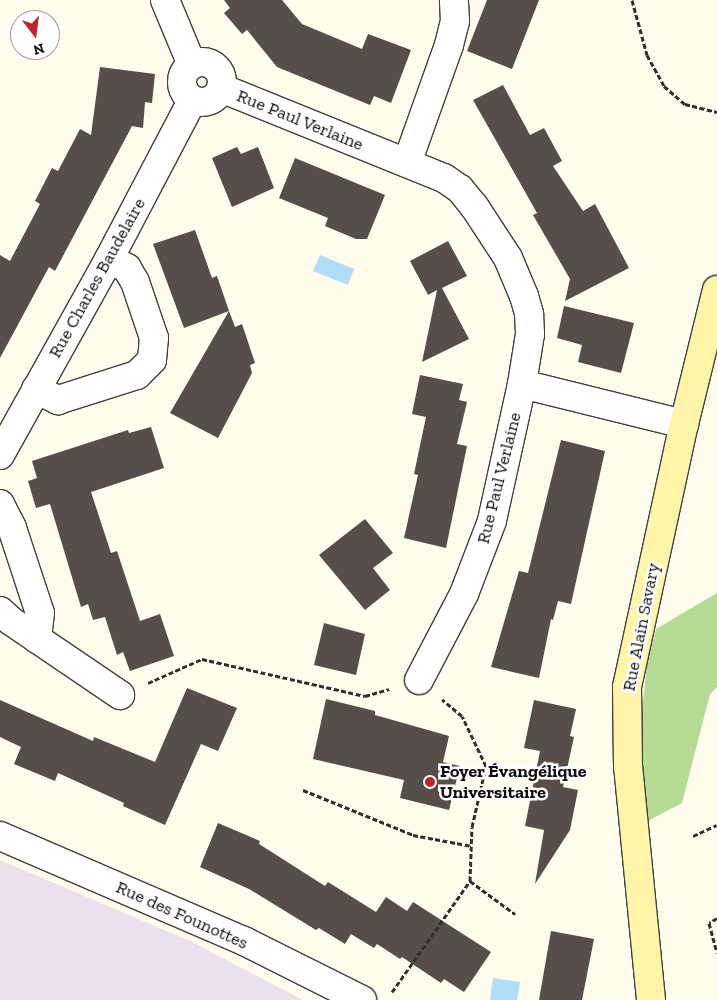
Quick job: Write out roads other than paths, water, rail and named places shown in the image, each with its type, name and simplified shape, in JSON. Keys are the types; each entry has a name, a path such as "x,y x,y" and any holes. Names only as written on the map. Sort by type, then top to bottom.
{"street":[{"path":"165,0 192,65"},
{"path":"407,163 449,45 455,21 454,0"},
{"path":"202,62 214,66 221,78 221,88 217,96 211,100 205,102 192,101 183,91 181,84 185,72 192,65 202,62"},
{"name":"Rue Paul Verlaine","path":"221,88 444,178 460,190 474,206 508,258 530,314 530,334 522,384 492,521 464,594 419,680"},
{"name":"Rue Charles Baudelaire","path":"0,455 109,259 192,101"},
{"path":"36,388 58,400 137,376 152,360 154,338 136,282 128,268 109,259"},
{"name":"Rue Alain Savary","path":"650,1000 628,767 627,687 684,424 717,290"},
{"path":"522,384 684,424"},
{"path":"0,504 12,528 40,613 37,639"},
{"path":"0,611 37,639 120,695"},
{"name":"Rue des Founottes","path":"0,836 244,941 362,1000"}],"water":[{"path":"320,255 354,269 348,285 313,271"},
{"path":"493,978 520,982 517,1000 490,1000"}],"place":[{"name":"Foyer Évangélique Universitaire","path":"430,782"}]}
